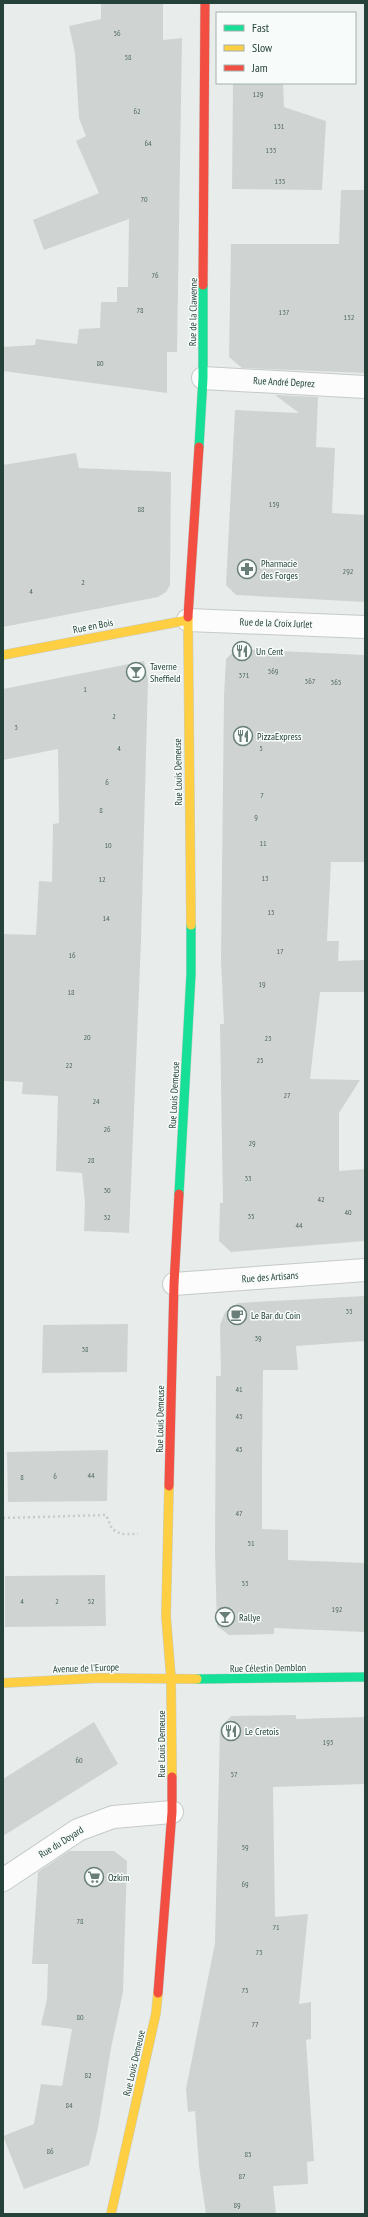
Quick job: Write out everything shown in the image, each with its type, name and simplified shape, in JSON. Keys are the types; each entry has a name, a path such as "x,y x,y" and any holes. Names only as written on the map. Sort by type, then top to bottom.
{"street":[{"name":"Rue de la Clawenne","path":"188,620 203,378 205,3"},
{"name":"Rue André Deprez","path":"203,378 365,387"},
{"name":"Rue de la Croix Jurlet","path":"188,620 365,627"},
{"name":"Rue en Bois","path":"3,655 188,620"},
{"name":"Rue Louis Demeuse","path":"111,2214 156,2013 172,1812 171,1678 166,1616 174,1284 191,974 188,620"},
{"name":"Rue des Artisans","path":"174,1284 365,1270"},
{"name":"Rue Célestin Demblon","path":"171,1678 233,1680 365,1677"},
{"name":"Avenue de l'Europe","path":"3,1683 99,1678 171,1678"},
{"name":"Rue du Doyard","path":"3,1880 78,1830 113,1817 172,1812"}],"path":[{"path":"3,1518 106,1515 112,1529 121,1534 168,1534"}],"building":[{"path":"101,3 163,3 163,40 182,38 177,352 167,352 167,393 3,371 3,347 35,345 36,339 77,344 79,329 100,328 101,302 117,302 117,287 128,287 129,219 44,250 33,220 99,193 76,141 86,136 79,118 75,53 69,26 101,19"},
{"path":"233,84 283,84 284,107 326,121 322,190 232,189"},
{"path":"341,190 365,190 365,373 242,368 229,357 231,244 339,244"},
{"path":"275,395 318,397 316,447 335,448 332,513 365,515 365,602 236,595 226,585 235,410 299,413"},
{"path":"76,453 79,468 171,472 170,585 166,592 158,597 3,627 3,465"},
{"path":"236,649 365,655 364,862 331,862 327,941 339,941 338,961 365,960 365,992 320,992 310,1079 360,1080 339,1113 339,1171 365,1169 365,1241 231,1252 219,1241 220,1203 223,1203 220,1024 224,1024 221,960 224,696 226,659"},
{"path":"144,661 148,680 141,941 129,1233 84,1231 85,1202 82,1173 56,1171 58,1096 22,1094 23,1082 3,1081 3,934 36,935 39,881 52,882 53,824 59,823 58,749 3,760 3,689"},
{"path":"365,1296 365,1341 296,1346 298,1370 263,1370 262,1529 288,1530 288,1560 365,1563 365,1632 274,1628 274,1634 229,1635 217,1626 215,1552 216,1376 221,1376 220,1325 225,1312 238,1303"},
{"path":"128,1324 127,1372 42,1373 43,1325"},
{"path":"108,1450 107,1501 8,1502 7,1452"},
{"path":"105,1575 106,1626 5,1627 5,1576"},
{"path":"296,1715 296,1719 365,1717 365,1784 273,1787 275,1917 308,1914 299,2004 311,2002 311,2039 306,2040 314,2161 307,2162 308,2184 273,2186 276,2214 206,2214 199,2166 195,2111 188,2112 186,2089 215,1943 220,1728 231,1716"},
{"path":"94,1722 118,1764 3,1836 3,1779"},
{"path":"69,1851 114,1851 127,1861 123,1992 111,2048 98,2128 89,2165 24,2189 3,2136 34,2124 41,2084 62,2086 72,2029 41,2025 47,1999 48,1964 32,1964 38,1872"}],"traffic: fast":[{"path":"199,447 203,378 203,285"},
{"path":"179,1194 191,974 191,925"},
{"path":"197,1679 365,1677"}],"traffic: slow":[{"path":"188,617 191,925"},
{"path":"3,655 188,620"},
{"path":"169,1486 166,1616 171,1678 172,1777"},
{"path":"3,1683 99,1678 197,1679"},
{"path":"111,2214 156,2013 158,1993"}],"traffic: jam":[{"path":"203,285 205,3"},
{"path":"188,617 199,447"},
{"path":"169,1486 174,1284 179,1194"},
{"path":"158,1993 172,1812 172,1777"}],"place":[{"name":"Pharmacie des Forges","path":"247,569"},
{"name":"Un Cent","path":"242,651"},
{"name":"Taverne Sheffield","path":"136,672"},
{"name":"PizzaExpress","path":"243,736"},
{"name":"Le Bar du Coin","path":"237,1315"},
{"name":"Rallye","path":"225,1617"},
{"name":"Le Cretois","path":"231,1731"},
{"name":"Ozkim","path":"94,1877"}]}
